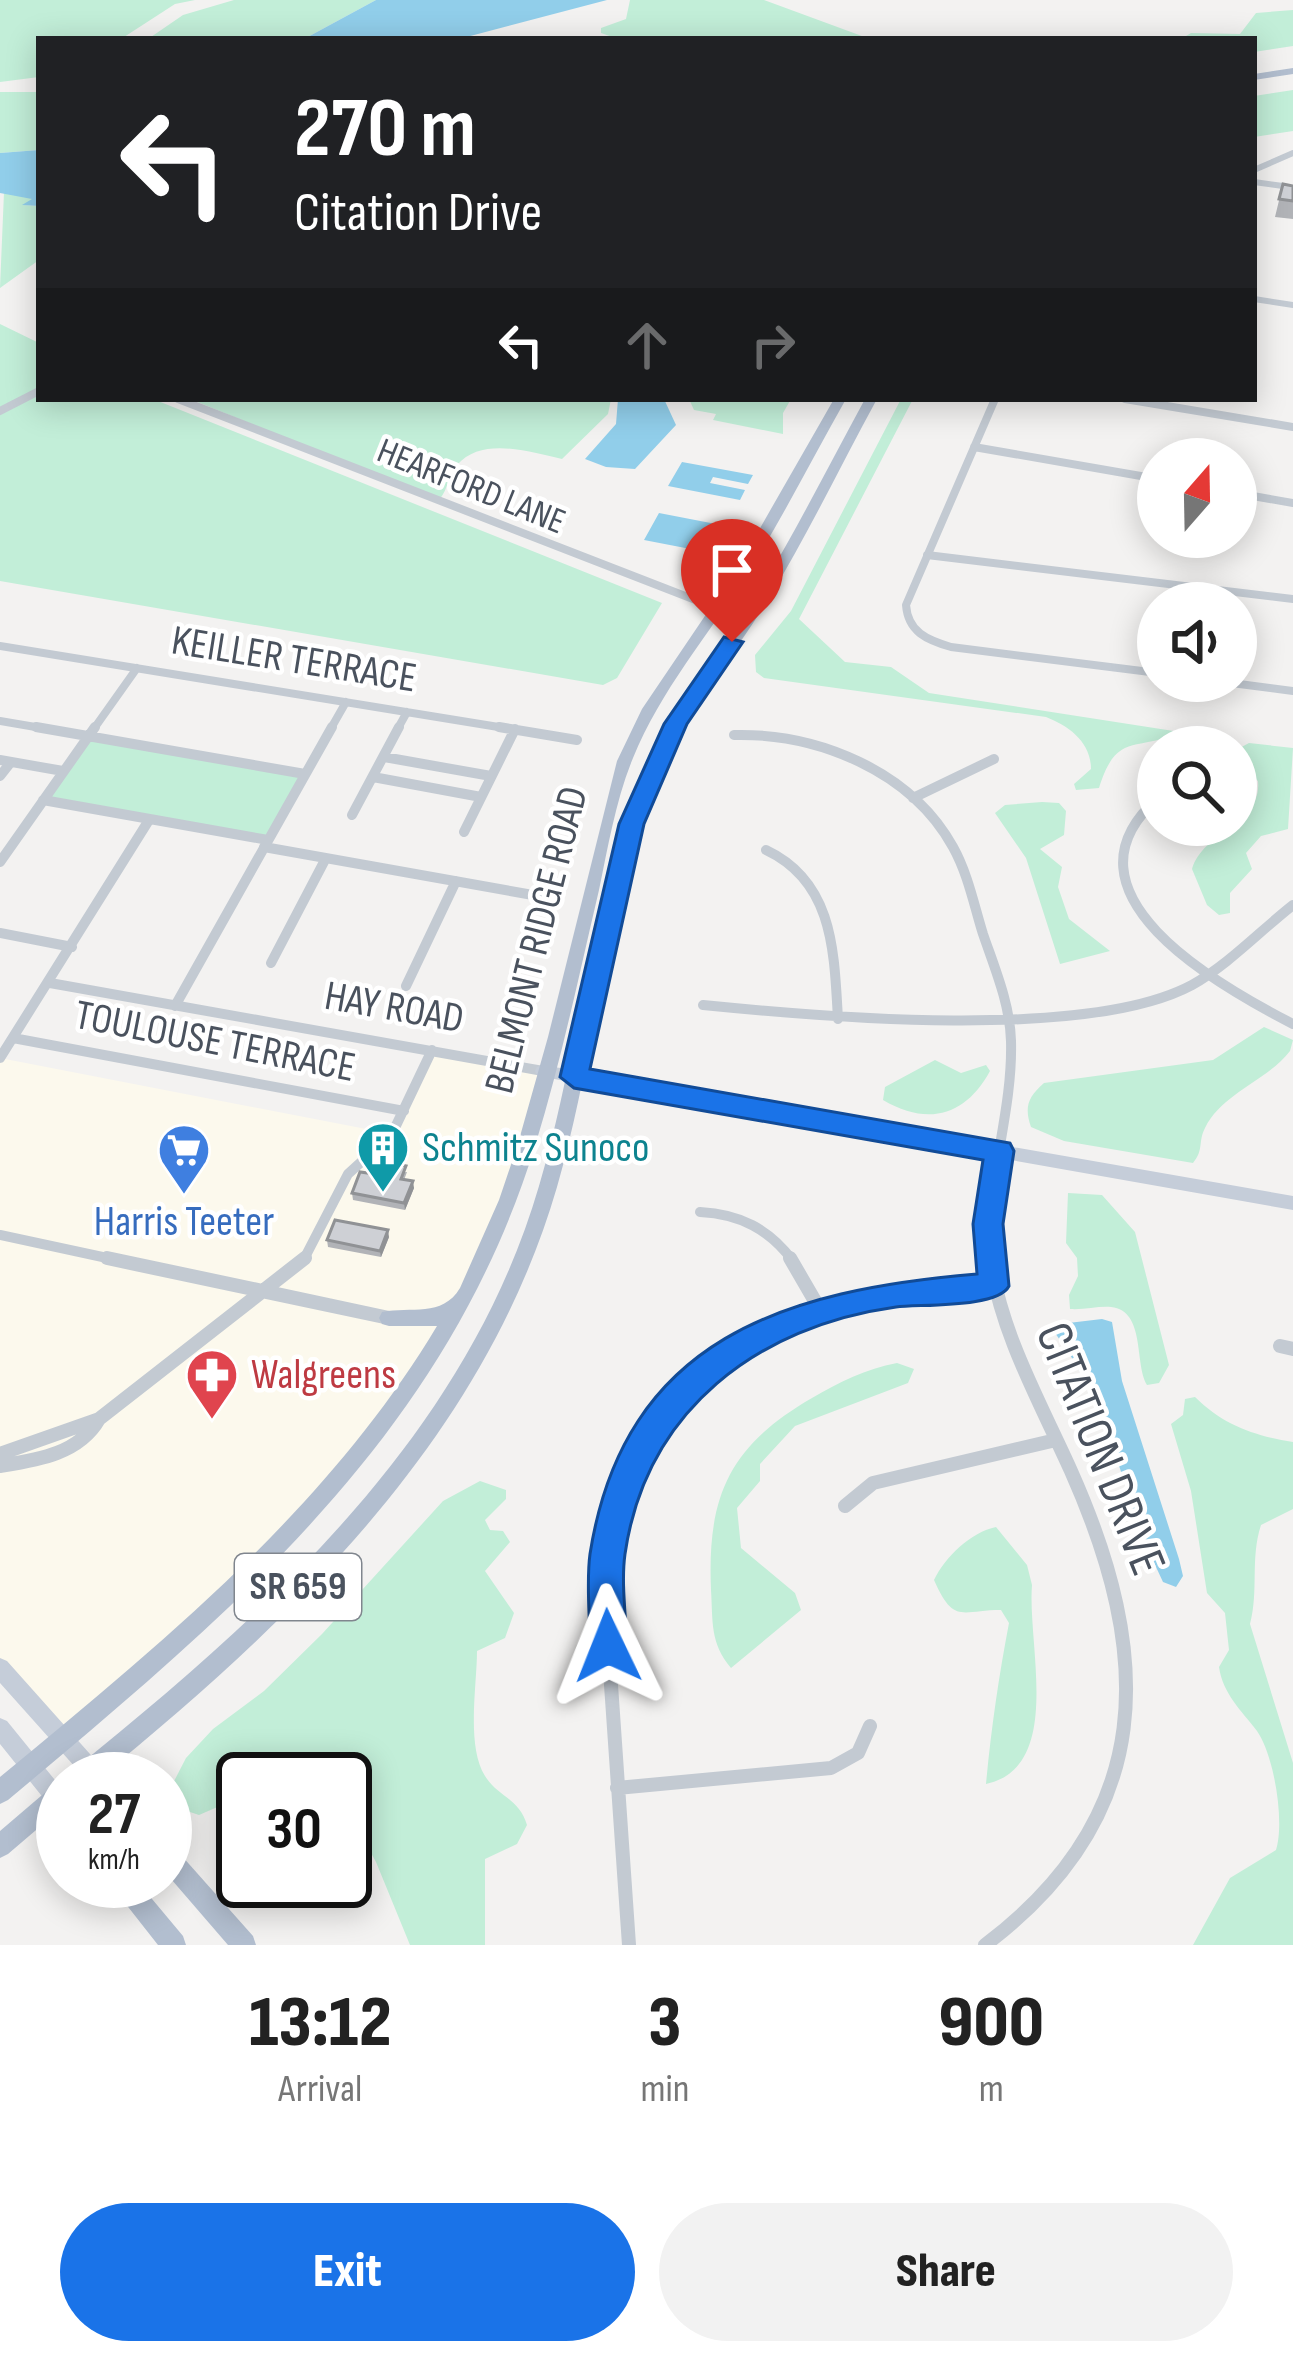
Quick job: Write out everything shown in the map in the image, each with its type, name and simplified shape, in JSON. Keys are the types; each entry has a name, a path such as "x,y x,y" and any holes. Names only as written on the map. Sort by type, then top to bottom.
{"main road":[{"path":"1257,66 1293,60"},
{"path":"1257,76 1293,70"},
{"name":"BELMONT RIDGE ROAD","path":"0,1792 216,1610 282,1546 395,1410 469,1292 514,1183 624,761 662,688 717,610 838,402"},
{"name":"BELMONT RIDGE ROAD","path":"117,1752 250,1634 319,1565 373,1505 468,1370 530,1243 643,793 676,724 747,620 869,402"},
{"path":"815,444 835,454 835,469"},
{"path":"389,1318 434,1318 450,1312 469,1292"},
{"path":"0,1846 36,1818"},
{"path":"192,1885 244,1945"},
{"path":"144,1908 174,1945"}],"street":[{"path":"1257,169 1293,153"},
{"path":"1257,182 1283,186"},
{"path":"1257,299 1293,305"},
{"path":"0,411 36,393"},
{"name":"HEARFORD LANE","path":"186,402 747,620"},
{"path":"994,402 905,613 914,630 930,640 1137,671"},
{"path":"1178,403 1293,427"},
{"path":"974,447 1137,475"},
{"path":"1257,497 1293,503"},
{"path":"928,555 1293,599"},
{"name":"KEILLER TERRACE","path":"0,646 577,740"},
{"path":"0,862 136,668"},
{"path":"1257,686 1293,691"},
{"path":"175,1006 346,702"},
{"path":"352,815 407,712"},
{"path":"0,721 305,774"},
{"path":"464,832 515,729"},
{"name":"CITATION DRIVE","path":"734,735 759,732 799,740 864,766 913,798 957,856 1009,1019 1011,1054 988,1224 994,1286 1112,1569 1130,1651 1128,1722 1111,1792 1077,1858 1012,1926 985,1945"},
{"path":"384,757 491,776"},
{"path":"913,798 994,759"},
{"path":"0,776 6,761 63,771"},
{"path":"373,777 482,797"},
{"path":"43,800 544,897"},
{"path":"1137,819 1128,828 1120,859 1124,885 1155,931 1293,1024"},
{"path":"0,1058 149,820"},
{"path":"0,839 15,842"},
{"path":"766,850 790,859 821,902 831,939 838,1018"},
{"path":"271,963 326,858"},
{"path":"406,986 456,881"},
{"path":"703,1005 838,1018 1009,1019 1127,1010 1173,994 1293,905"},
{"path":"0,933 72,947"},
{"name":"HAY ROAD","path":"50,983 1293,1203"},
{"name":"TOULOUSE TERRACE","path":"0,1026 16,1034 404,1111"},
{"path":"0,1454 99,1419 269,1292 304,1260 348,1174 383,1146 432,1050"},
{"path":"700,1213 728,1210 759,1226 793,1259 819,1309"},
{"path":"0,1235 389,1318"},
{"path":"628,1945 605,1598 607,1556 627,1479 658,1421 700,1373 748,1338 819,1309 895,1294 994,1286"},
{"path":"0,1466 72,1445 97,1428 99,1419"},
{"path":"845,1506 874,1483 1056,1440"},
{"path":"0,1668 72,1752"},
{"path":"617,1788 831,1768 858,1753 870,1726"},
{"path":"0,1728 36,1772"}],"shaded area":[{"path":"432,1050 543,1071 496,1230 348,1472 62,1738 0,1666 0,1058 392,1134"}],"green space":[{"path":"0,0 195,0 175,4 126,36 36,36 36,77 0,82"},
{"path":"234,0 376,0 310,36 152,36 183,15"},
{"path":"630,0 764,0 862,36 601,33 601,28 626,19"},
{"path":"1293,10 1293,46 1257,52 1257,36 1186,36 1240,34 1256,13"},
{"path":"1293,90 1293,131 1257,137 1257,96"},
{"path":"0,92 36,92 36,150 0,153"},
{"path":"4,192 34,199 23,205 36,206 36,262 0,288"},
{"path":"0,324 36,342 36,402 160,402 662,603 617,678 603,685 0,581"},
{"path":"197,402 610,402 608,414 562,459 507,448 479,451 457,465 439,500"},
{"path":"690,402 789,402 783,413 783,434 713,420 716,414 694,410"},
{"path":"899,402 911,402 799,619 845,662 891,667 929,693 1141,726 1137,726 1137,744 1113,758 1099,788 1076,790 1074,784 1091,769 1087,751 1070,730 1046,717 764,678 756,672 755,655 791,611"},
{"path":"87,736 305,774 268,840 43,800"},
{"path":"1257,744 1293,748 1288,829 1257,841 1257,796"},
{"path":"1059,803 1066,811 1064,835 1040,849 1062,867 1058,887 1069,919 1110,951 1060,964 1026,858 995,813 1005,805"},
{"path":"1207,846 1252,846 1246,853 1252,869 1230,893 1230,913 1219,915 1207,905 1192,869"},
{"path":"1264,1027 1293,1040 1290,1051 1222,1105 1203,1133 1193,1163 1064,1141 1031,1127 1029,1103 1044,1083 1213,1060"},
{"path":"935,1060 961,1073 986,1065 990,1071 970,1098 945,1112 916,1113 883,1100 885,1087"},
{"path":"1068,1193 1102,1195 1135,1232 1169,1365 1159,1383 1147,1385 1134,1328 1122,1311 1070,1309 1069,1295 1078,1276 1077,1258 1066,1243"},
{"path":"897,1363 914,1369 908,1383 795,1426 760,1464 760,1481 737,1508 741,1548 795,1593 801,1610 731,1668 716,1641 711,1590 713,1527 729,1477 761,1435 784,1416 843,1381"},
{"path":"1195,1397 1240,1428 1293,1442 1293,1509 1261,1525 1250,1624 1293,1763 1293,1945 1193,1945 1230,1878 1276,1850 1279,1823 1273,1772 1263,1742 1221,1677 1219,1667 1229,1650 1225,1613 1207,1593 1191,1491 1171,1424 1183,1415 1185,1399"},
{"path":"480,1481 506,1490 506,1499 485,1520 490,1530 503,1531 510,1542 485,1571 514,1613 505,1638 477,1651 476,1749 485,1776 519,1809 527,1825 517,1844 485,1859 485,1945 410,1945 372,1855 372,1752 216,1752 216,1808 199,1815 192,1813 192,1752 322,1634 443,1501"},
{"path":"996,1527 1027,1565 1032,1585 1036,1701 1034,1729 1025,1754 1010,1773 986,1784 1009,1623 1001,1610 953,1609 934,1580 960,1547"}],"water":[{"path":"376,0 607,0 470,36 310,36"},
{"path":"36,150 36,206 22,205 32,199 0,193 0,153"},
{"path":"618,402 665,402 676,425 635,469 606,467 585,459 616,424"},
{"path":"682,462 753,475 748,484 713,477 710,483 745,490 740,500 668,486"},
{"path":"659,513 721,525 706,552 644,540"},
{"path":"1112,1322 1122,1381 1179,1559 1183,1576 1176,1587 1163,1582 1090,1391 1055,1333 1060,1324"}],"building":[{"path":"1283,184 1293,186 1293,201 1279,199"},
{"name":"Schmitz Sunoco","path":"380,1161 406,1166 401,1179 413,1181 404,1203 352,1193 360,1172 375,1174"},
{"path":"335,1220 388,1230 380,1251 327,1240"}],"place":[{"name":"Schmitz Sunoco","path":"383,1194"},
{"name":"Harris Teeter","path":"184,1196"},
{"name":"Walgreens","path":"212,1421"}],"route":[{"path":"608,1646 607,1556 627,1479 658,1421 700,1373 748,1338 819,1309 895,1294 994,1286 988,1224 1000,1151 574,1077 643,793 676,724 732,642"}]}
